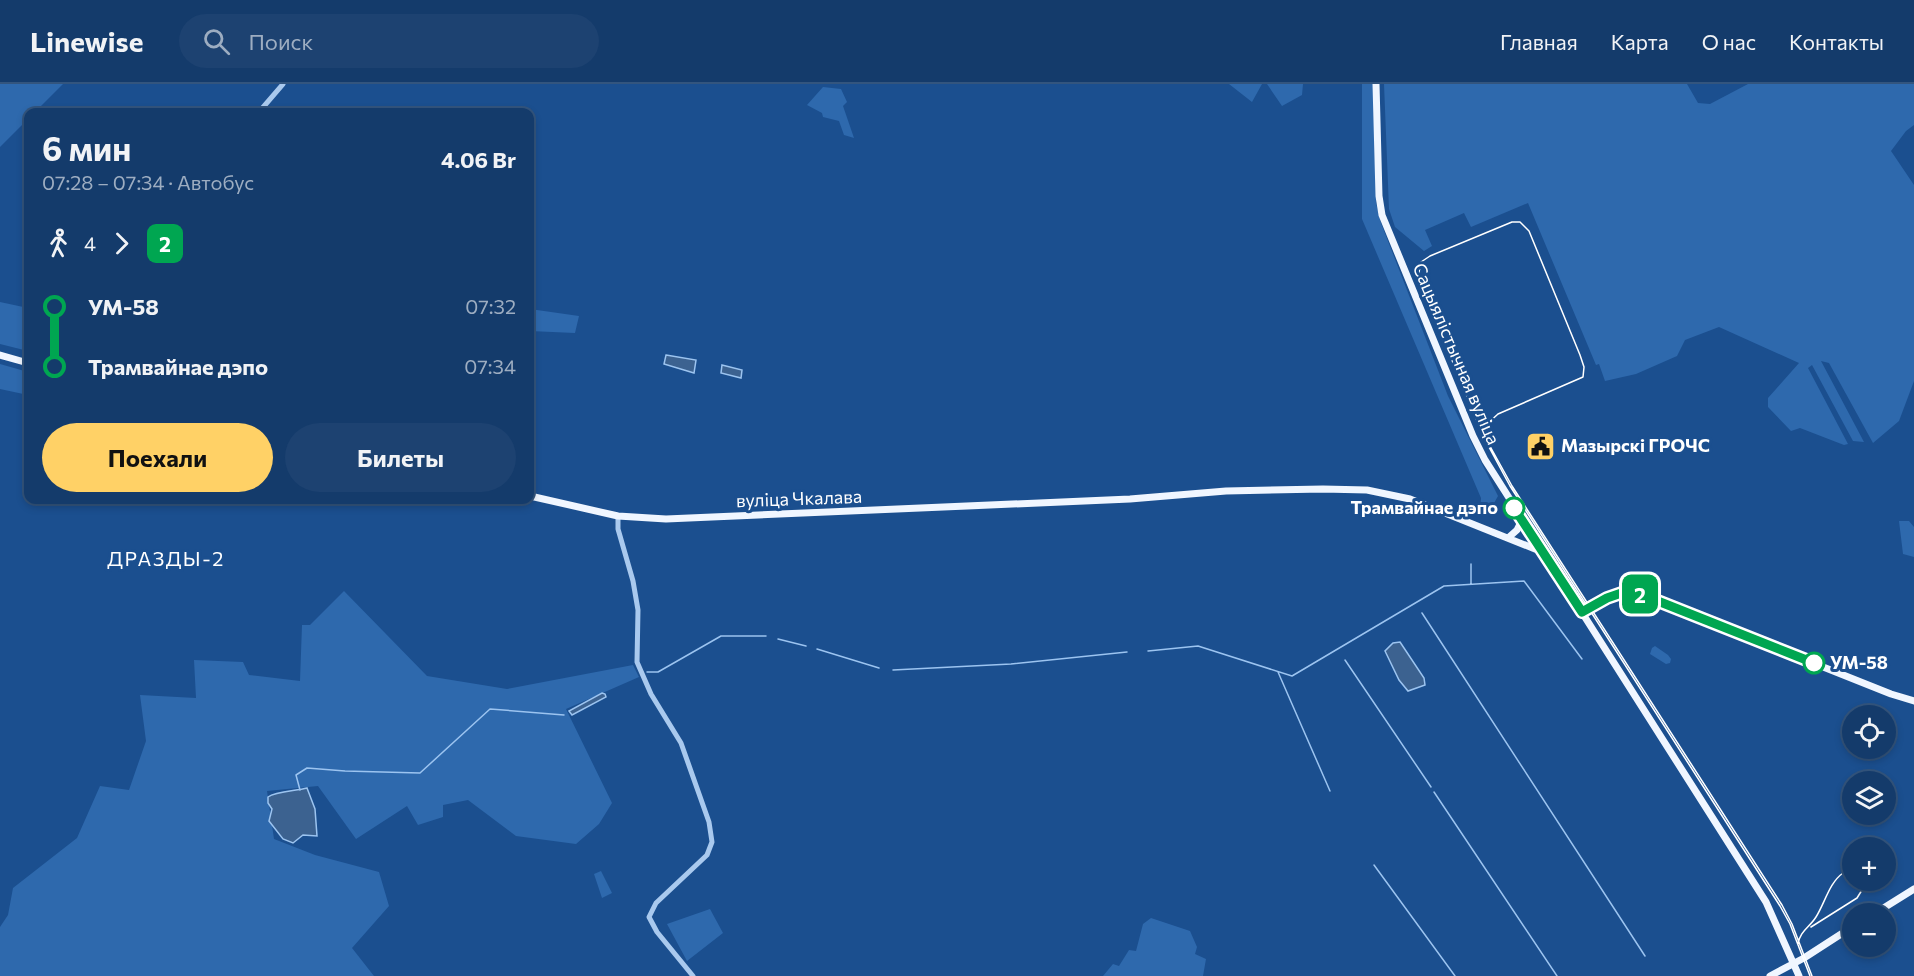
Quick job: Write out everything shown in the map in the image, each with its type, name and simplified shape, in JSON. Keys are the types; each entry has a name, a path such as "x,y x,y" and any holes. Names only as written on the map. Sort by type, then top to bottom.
{"main road":[{"name":"Сацыялістычная вуліца","path":"1376,84 1379,196 1384,221 1473,436 1522,519 1766,902 1799,976"},
{"path":"0,355 24,362"},
{"name":"вуліца Чкалава","path":"534,497 618,516 666,519 1130,499 1226,491 1367,490 1410,499 1535,549 1541,548"},
{"path":"1508,538 1517,530 1522,519"},
{"path":"1582,612 1607,598 1630,590 1883,691 1914,701"},
{"path":"1892,903 1914,889"},
{"path":"1770,976 1842,933"}],"street":[{"path":"262,108 283,84"},
{"path":"618,516 618,529 633,581 638,610 638,662 644,680 681,743 709,822 712,842 707,855 656,903 649,916 657,932 693,976"}],"shaded area":[{"path":"0,84 63,84 39,108 24,108 24,123 0,147"},
{"path":"1229,84 1262,84 1252,102"},
{"path":"1267,84 1303,84 1302,95 1282,106"},
{"path":"1362,84 1373,84 1376,203 1381,223 1448,396 1498,496 1489,512 1480,515 1481,498 1362,219"},
{"path":"1384,84 1687,84 1698,103 1710,104 1748,84 1914,84 1914,125 1906,131 1891,151 1914,185 1914,381 1899,421 1873,443 1829,363 1821,361 1864,442 1853,441 1812,365 1808,368 1848,444 1844,445 1800,428 1791,431 1768,407 1768,398 1799,363 1719,327 1685,340 1677,356 1636,374 1605,381 1599,364 1596,365 1528,203 1471,227 1464,213 1425,230 1432,246 1424,251 1395,227 1389,209"},
{"path":"823,87 841,89 847,102 843,106 854,138 844,135 839,121 823,117 822,113 807,105"},
{"path":"0,302 24,307 24,350 0,344"},
{"path":"534,310 579,316 575,333 534,331"},
{"path":"666,355 696,360 694,373 664,364"},
{"path":"0,364 24,371 24,394 0,389"},
{"path":"722,365 742,370 741,378 721,373"},
{"path":"1899,521 1909,521 1914,527 1914,557 1903,554"},
{"path":"344,591 427,676 507,689 633,665 639,677 566,709 612,803 599,824 576,844 516,836 468,800 443,805 443,817 418,825 407,806 356,839 318,786 267,791 274,839 315,855 379,872 389,906 352,948 374,976 0,976 0,927 8,915 13,888 77,838 100,786 129,790 146,741 140,695 196,698 194,660 243,662 249,675 300,681 302,625 310,625"},
{"path":"1400,642 1424,678 1425,685 1408,691 1399,680 1385,651 1393,643"},
{"path":"1655,646 1668,655 1671,659 1670,663 1666,664 1650,654"},
{"path":"602,693 606,697 572,715 569,711"},
{"path":"307,788 315,809 317,836 303,835 293,843 283,839 269,821 272,809 268,803 268,797 281,792"},
{"path":"601,871 612,893 602,898 594,874"},
{"path":"710,909 723,933 687,961 667,924"},
{"path":"1151,918 1190,931 1197,947 1195,954 1206,959 1203,976 1103,976 1113,964 1119,966 1129,950 1136,951 1143,924"}],"waterway":[{"path":"1457,510 1461,507 1465,508"},
{"path":"1471,564 1471,584"},
{"path":"1148,651 1198,646 1292,676 1444,586 1524,581 1582,659"},
{"path":"1422,613 1645,956"},
{"path":"647,672 658,672 721,636 766,636"},
{"path":"778,639 806,646"},
{"path":"817,649 879,668"},
{"path":"893,670 1011,664 1127,652"},
{"path":"1345,660 1431,787"},
{"path":"1278,672 1330,791"},
{"path":"300,790 296,775 307,768 420,773 490,709 564,715"},
{"path":"1434,792 1557,976"},
{"path":"1374,865 1455,976"}],"tram line":[{"path":"1810,976 1790,924 1780,906 1510,486 1483,436 1418,277 1421,262 1430,256 1512,222 1520,222 1529,231 1580,355 1584,367 1583,377 1498,414 1486,425 1486,439 1512,486 1782,905 1792,924 1812,976"},
{"path":"1798,944 1803,933 1816,917 1834,882 1842,874"},
{"path":"1811,927 1857,898 1861,891"}],"bus line":[{"name":"2","path":"1514,508 1582,612 1607,598 1630,590 1814,663"}],"place":[{"name":"Мазырскі ГРОЧС","path":"1540,446"},
{"name":"Трамвайнае дэпо","path":"1514,508"},
{"name":"УМ-58","path":"1814,663"}],"district":[{"name":"ДРАЗДЫ-2","path":"166,559"}]}
